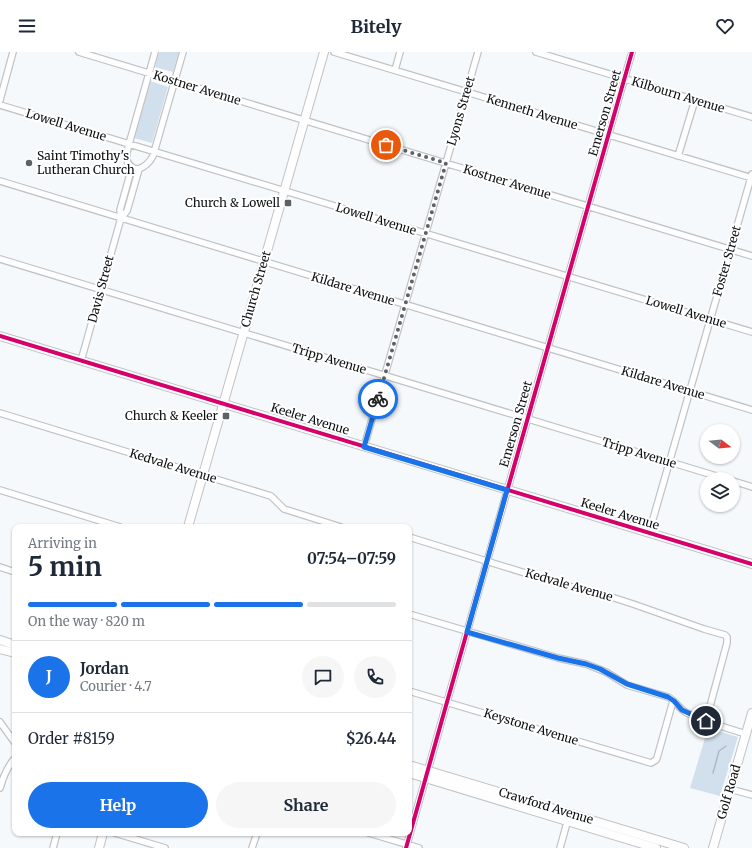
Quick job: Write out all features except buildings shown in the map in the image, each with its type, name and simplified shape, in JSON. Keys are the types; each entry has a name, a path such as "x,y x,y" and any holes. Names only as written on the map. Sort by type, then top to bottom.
{"street":[{"path":"0,100 14,52"},
{"name":"Kostner Avenue","path":"78,52 752,256"},
{"name":"Davis Street","path":"81,361 121,218 120,210 132,167 127,158 129,144 155,52"},
{"path":"132,167 139,169 144,167 152,158 183,52"},
{"name":"Church Street","path":"189,524 324,52"},
{"name":"Kenneth Avenue","path":"334,52 752,177"},
{"path":"395,70 400,52"},
{"name":"Lyons Street","path":"364,447 478,52"},
{"name":"Kilbourn Avenue","path":"536,52 752,117"},
{"name":"Emerson Street","path":"412,828 632,52"},
{"path":"678,156 695,100"},
{"name":"Lowell Avenue","path":"0,105 752,332"},
{"name":"Davis Street","path":"121,218 127,211 139,169"},
{"name":"Foster Street","path":"649,533 752,177"},
{"name":"Kildare Avenue","path":"0,182 752,410"},
{"name":"Tripp Avenue","path":"0,259 703,472"},
{"name":"Keeler Avenue","path":"0,336 752,564"},
{"name":"Kedvale Avenue","path":"0,413 271,496 284,509 332,524"},
{"path":"740,483 752,487"},
{"path":"0,490 110,524"},
{"name":"Kedvale Avenue","path":"412,539 567,586 589,590 722,634 727,637 727,644 706,721"},
{"path":"0,567 12,571"},
{"path":"412,615 558,658 590,665 627,684 668,697 682,710 706,721 746,734"},
{"path":"0,643 12,645"},
{"path":"0,643 12,651"},
{"name":"Keystone Avenue","path":"412,692 651,763 656,760 658,755 674,701"},
{"name":"Golf Road","path":"713,848 751,716"},
{"path":"0,722 12,739"},
{"path":"0,788 6,771 12,761"},
{"name":"Crawford Avenue","path":"412,766 427,774 568,817 684,848"},
{"name":"Crawford Avenue","path":"412,773 427,774"},
{"path":"730,789 752,795"},
{"path":"560,848 568,817"},
{"name":"Crawford Avenue","path":"568,817 656,848"},
{"path":"53,848 56,836"},
{"path":"98,848 102,836"},
{"path":"124,836 165,848"},
{"path":"252,848 256,836"},
{"path":"378,836 407,846 419,848"},
{"name":"Emerson Street","path":"407,846 410,836"}],"shaded area":[{"path":"159,52 179,52 173,72 155,67"},
{"path":"150,81 168,87 152,143 134,138"},
{"path":"708,728 738,737 720,796 690,788"}],"waterway":[{"path":"713,773 719,751 726,746"}],"cycle path":[{"path":"412,827 632,52"},
{"path":"0,336 752,564"},
{"path":"406,848 409,836"}],"way so far":[{"path":"378,399 446,163 386,145"}],"place":[{"name":"Saint Timothy's Lutheran Church","path":"29,163"},
{"name":"Church & Lowell","path":"288,203"},
{"name":"Church & Keeler","path":"226,416"}],"route":[{"path":"378,399 364,447 507,490 467,632 600,669 634,687 668,697 682,710 706,721"}]}
